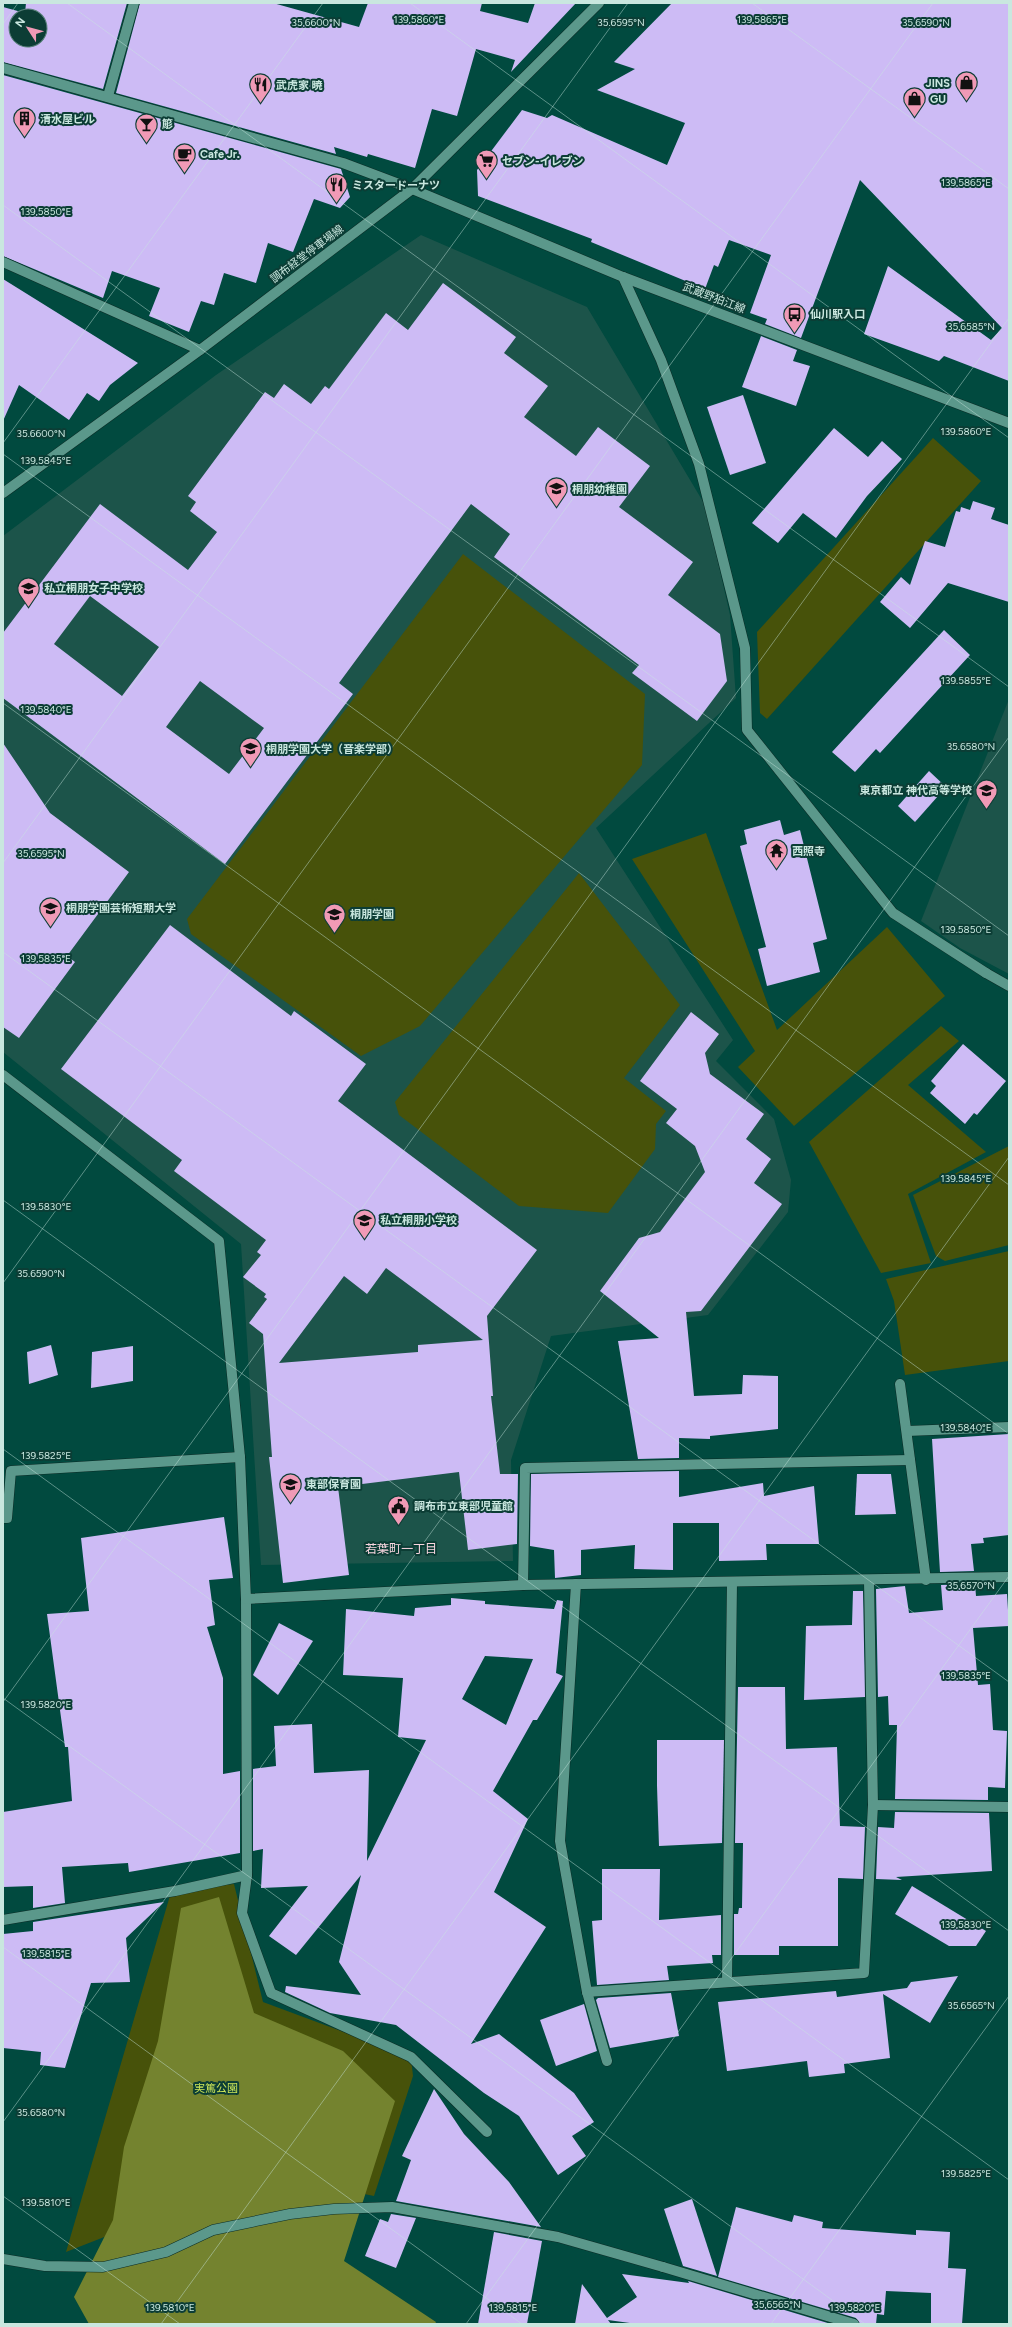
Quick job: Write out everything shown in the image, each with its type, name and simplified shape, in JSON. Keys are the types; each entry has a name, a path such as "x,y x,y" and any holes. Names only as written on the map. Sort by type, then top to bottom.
{"street":[{"path":"108,96 134,3"},
{"name":"調布経堂停車場線","path":"3,493 200,350 412,188 599,3"},
{"name":"武蔵野狛江線","path":"3,68 108,96 343,163 412,188 623,277 1009,423"},
{"path":"3,262 200,350"},
{"path":"623,277 661,360 699,464 745,648 747,730 893,913 986,973 1009,986"},
{"path":"3,1075 218,1241 240,1457 246,1599 247,1875 242,1913 271,1994 411,2057 486,2132"},
{"path":"900,1384 926,1580"},
{"path":"906,1431 1009,1427"},
{"path":"3,1518 7,1518 11,1471 240,1457"},
{"path":"523,1585 525,1468 910,1460"},
{"path":"246,1599 523,1585 869,1581 1009,1577"},
{"path":"587,1992 864,1973 873,1805 869,1581"},
{"path":"727,1982 732,1582"},
{"path":"576,1584 560,1841 587,1992 607,2060"},
{"path":"873,1805 1009,1807"},
{"path":"3,1920 175,1891 247,1875"},
{"path":"3,2259 45,2266 103,2267 166,2252 213,2230 290,2214 392,2207 558,2237 854,2324"}],"shaded area":[{"name":"桐朋学園","path":"421,235 587,307 705,505 730,615 736,698 596,828 733,1040 716,1061 774,1119 791,1180 788,1212 708,1315 551,1336 511,1460 513,1561 261,1565 241,1244 3,1052 3,536 216,375"},
{"name":"東京都立 神代高等学校","path":"1009,699 1009,974 960,948 921,921"}],"green space":[{"path":"933,438 981,481 767,719 760,713 757,632"},
{"path":"463,554 645,694 642,765 420,1026 361,1056 191,934 187,919"},
{"path":"706,833 777,1030 887,927 945,996 794,1126 738,1067 755,1051 632,859"},
{"path":"579,873 680,1005 624,1078 666,1111 656,1124 655,1149 608,1213 519,1206 399,1115 395,1102"},
{"path":"941,1026 959,1041 908,1085 986,1152 908,1194 931,1263 881,1273 809,1142"},
{"path":"1009,1146 1009,1245 945,1261 936,1256 913,1195"},
{"path":"1009,1251 1009,1361 905,1375 894,1301 886,1279"},
{"name":"実篤公園","path":"234,1884 263,2002 411,2057 413,2076 374,2196 265,2174 66,2252 171,1892"},
{"path":"219,1897 254,2013 343,2051 395,2101 344,2261 436,2322 435,2324 89,2324 74,2297 113,2220 124,2147 158,2041 181,1908"}],"building":[{"path":"26,3 127,3 103,89 3,62 3,7 8,8 8,48 48,48 48,8 26,8"},
{"path":"140,3 273,3 359,27 368,3 482,3 480,11 528,23 535,3 576,3 511,72 515,60 476,49 457,116 432,109 415,168 368,154 367,157 334,147 336,154 116,93"},
{"path":"672,3 1009,3 1009,381 944,356 939,361 864,334 888,266 991,340 1002,328 860,180 801,338 765,324 767,319 750,313 771,255 729,240 718,267 714,265 705,289 591,242 592,239 478,196 477,170 522,110 547,118 552,115 667,165 685,123 597,90 635,69 614,62"},
{"path":"3,75 341,169 350,197 340,208 314,199 293,252 268,243 256,283 224,273 214,305 201,301 189,332 149,316 160,288 112,271 103,298 3,256"},
{"path":"3,279 138,363 110,385 99,401 87,393 69,420 19,385 3,421"},
{"path":"443,283 516,337 504,353 548,386 524,417 576,456 598,427 650,466 619,507 693,562 668,595 720,634 727,681 697,721 632,673 639,665 494,557 510,534 471,504 339,683 353,694 225,864 3,698 3,633 100,504 188,570 217,532 190,511 196,502 188,496 265,392 274,398 284,384 311,404 325,386 329,389 386,313 408,330","holes":["90,596 159,647 122,696 54,644","200,681 264,728 229,774 166,727"]},
{"path":"761,336 797,350 793,361 810,366 796,406 742,387"},
{"path":"743,395 766,463 730,475 707,407"},
{"path":"834,428 868,457 882,441 902,459 867,496 836,538 803,513 778,543 752,523"},
{"path":"973,501 995,508 991,519 1009,525 1009,602 948,583 910,628 880,602 901,577 910,585 925,541 945,547 956,511 960,512 961,507 970,510"},
{"path":"944,630 970,655 880,753 876,749 855,772 832,752"},
{"path":"3,743 50,813 129,872 67,956 75,962 19,1038 3,1027"},
{"path":"929,771 946,787 915,822 898,806"},
{"path":"780,820 784,835 800,830 827,939 813,943 820,972 767,986 758,949 766,947 740,846 747,844 744,830"},
{"path":"170,925 291,1016 294,1011 366,1064 338,1101 537,1250 487,1316 493,1396 491,1396 500,1474 518,1474 517,1544 468,1550 459,1472 338,1487 349,1575 283,1583 269,1457 272,1457 263,1334 249,1323 267,1299 264,1297 266,1294 243,1277 261,1255 257,1252 266,1240 174,1171 182,1160 61,1069","holes":["386,1268 483,1340 418,1345 418,1352 279,1363 344,1276 367,1294"]},
{"path":"691,1012 719,1034 705,1053 710,1074 764,1114 746,1139 771,1159 754,1183 782,1204 701,1311 686,1312 694,1396 742,1394 743,1375 778,1376 778,1429 710,1436 710,1439 679,1438 679,1458 638,1459 618,1341 659,1338 600,1291 639,1238 660,1232 705,1172 695,1146 666,1123 677,1109 640,1081"},
{"path":"963,1044 1006,1081 977,1115 974,1113 965,1124 930,1093 936,1086 931,1081"},
{"path":"51,1345 58,1375 29,1384 27,1352"},
{"path":"133,1346 133,1381 91,1388 92,1352"},
{"path":"1009,1434 1009,1535 983,1538 984,1543 971,1544 974,1571 940,1572 932,1439"},
{"path":"679,1471 679,1497 763,1483 764,1496 814,1486 819,1544 766,1544 767,1560 719,1561 719,1523 673,1523 673,1570 634,1569 635,1545 581,1550 581,1575 555,1578 554,1550 530,1546 531,1474"},
{"path":"857,1474 891,1474 896,1514 855,1515"},
{"path":"224,1517 233,1578 209,1580 215,1625 207,1627 223,1678 223,1774 240,1771 240,1853 129,1872 128,1863 62,1867 65,1903 33,1908 33,1886 3,1887 3,1812 72,1801 68,1747 65,1747 47,1614 89,1611 81,1538"},
{"path":"975,1584 976,1596 1007,1594 1009,1626 973,1628 978,1685 990,1684 993,1730 1007,1731 1005,1788 988,1787 988,1800 895,1799 897,1725 889,1725 888,1696 878,1697 876,1589 905,1586 909,1613 943,1610 941,1585"},
{"path":"853,1591 863,1591 865,1697 804,1700 806,1626 852,1625"},
{"path":"451,1598 485,1601 485,1604 554,1609 557,1600 563,1601 556,1673 563,1676 537,1720 533,1720 493,1791 528,1819 494,1892 546,1927 471,2044 499,2034 574,2093 594,2122 572,2136 586,2156 558,2175 519,2116 484,2093 396,2025 330,2013 285,1992 286,1986 361,1995 339,1962 361,1875 296,1955 269,1936 308,1886 261,1888 263,1849 253,1851 253,1769 276,1766 274,1726 312,1724 314,1773 369,1770 367,1861 426,1740 398,1737 403,1678 343,1675 346,1609 414,1616 415,1608 451,1605","holes":["485,1656 533,1659 506,1725 462,1699"]},
{"path":"279,1623 313,1641 278,1695 253,1675"},
{"path":"738,1687 785,1687 786,1749 837,1747 840,1826 865,1827 863,1879 838,1878 838,1946 779,1946 779,1955 734,1955 734,1914 738,1914 739,1908 742,1908 743,1843 735,1843"},
{"path":"657,1740 724,1740 722,1843 659,1846"},
{"path":"895,1812 989,1813 992,1871 896,1877 902,1880 876,1879 878,1827 894,1828"},
{"path":"602,1869 660,1869 659,1920 721,1915 721,1955 712,1955 713,1963 667,1966 669,1980 597,1985 592,1921 602,1920"},
{"path":"912,1886 986,1931 976,1946 949,1946 895,1914"},
{"path":"164,1902 126,1938 130,1982 91,1983 65,2068 40,2065 41,2052 3,2048 3,1934 33,1931 33,1922"},
{"path":"958,1976 930,2023 883,1994 890,2058 844,2064 845,2073 809,2077 807,2061 727,2071 718,2002 836,1991 837,1997 907,1988 911,1982"},
{"path":"671,1993 679,2036 610,2048 596,2000 598,1998"},
{"path":"584,2004 597,2051 556,2066 540,2020"},
{"path":"434,2089 464,2134 509,2182 541,2227 396,2201 411,2160 402,2156"},
{"path":"692,2199 717,2276 683,2266 664,2209"},
{"path":"736,2207 792,2222 794,2215 823,2222 822,2228 916,2235 916,2230 950,2232 948,2268 966,2269 962,2324 931,2324 931,2293 886,2291 884,2315 877,2314 876,2324 860,2324 856,2318 718,2277"},
{"path":"391,2214 416,2218 396,2268 365,2256 380,2219 388,2222"},
{"path":"494,2232 542,2241 527,2324 478,2324"},
{"path":"622,2274 689,2283 688,2281 831,2324 637,2324 608,2320 611,2324 575,2324 582,2284 607,2318 637,2297"}],"place":[{"name":"JINS","path":"966,102"},
{"name":"武虎家 暁","path":"261,104"},
{"name":"GU","path":"914,118"},
{"name":"清水屋ビル","path":"25,138"},
{"name":"簓","path":"147,144"},
{"name":"Cafe Jr.","path":"184,174"},
{"name":"セブン-イレブン","path":"486,180"},
{"name":"ミスタードーナツ","path":"337,204"},
{"name":"仙川駅入口","path":"794,334"},
{"name":"桐朋幼稚園","path":"557,508"},
{"name":"私立桐朋女子中学校","path":"28,608"},
{"name":"桐朋学園大学（音楽学部）","path":"250,768"},
{"name":"東京都立 神代高等学校","path":"987,810"},
{"name":"西照寺","path":"777,870"},
{"name":"桐朋学園芸術短期大学","path":"50,928"},
{"name":"桐朋学園","path":"334,934"},
{"name":"私立桐朋小学校","path":"365,1240"},
{"name":"東部保育園","path":"291,1504"},
{"name":"調布市立東部児童館","path":"398,1526"}],"district":[{"name":"若葉町一丁目","path":"401,1549"}]}
